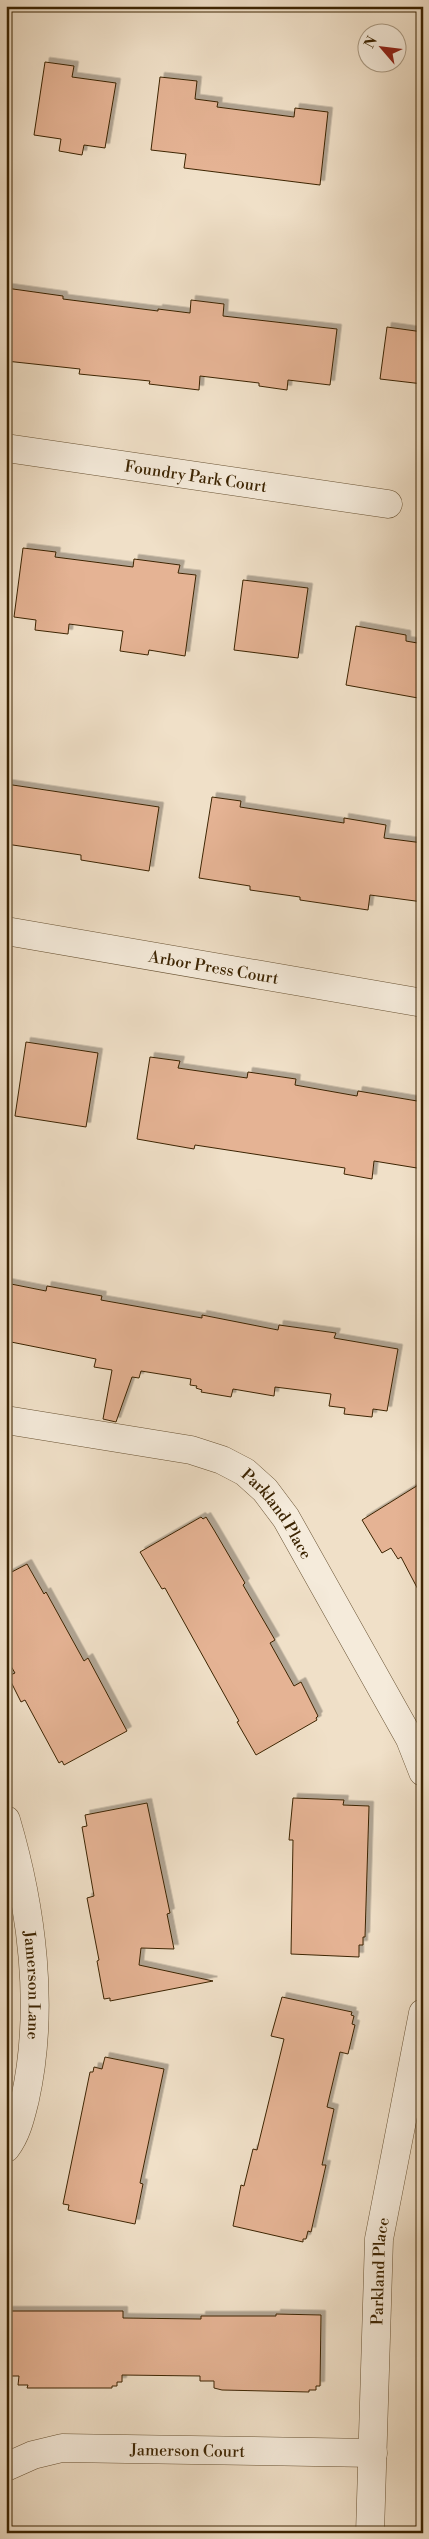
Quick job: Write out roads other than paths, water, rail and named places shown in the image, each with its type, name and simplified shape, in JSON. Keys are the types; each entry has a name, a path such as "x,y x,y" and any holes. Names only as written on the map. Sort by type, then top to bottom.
{"street":[{"name":"Foundry Park Court","path":"6,448 388,504"},
{"name":"Arbor Press Court","path":"6,931 423,1003"},
{"name":"Parkland Place","path":"6,1420 191,1450 222,1460 245,1472 265,1490 286,1518 410,1739 423,1772"},
{"name":"Jamerson Lane","path":"6,1820 24,1893 31,1944 35,2013 29,2078 20,2121 6,2148"},
{"name":"Parkland Place","path":"370,2533 379,2239 423,2013"},
{"name":"Jamerson Court","path":"6,2467 34,2455 62,2448 373,2453"}]}
